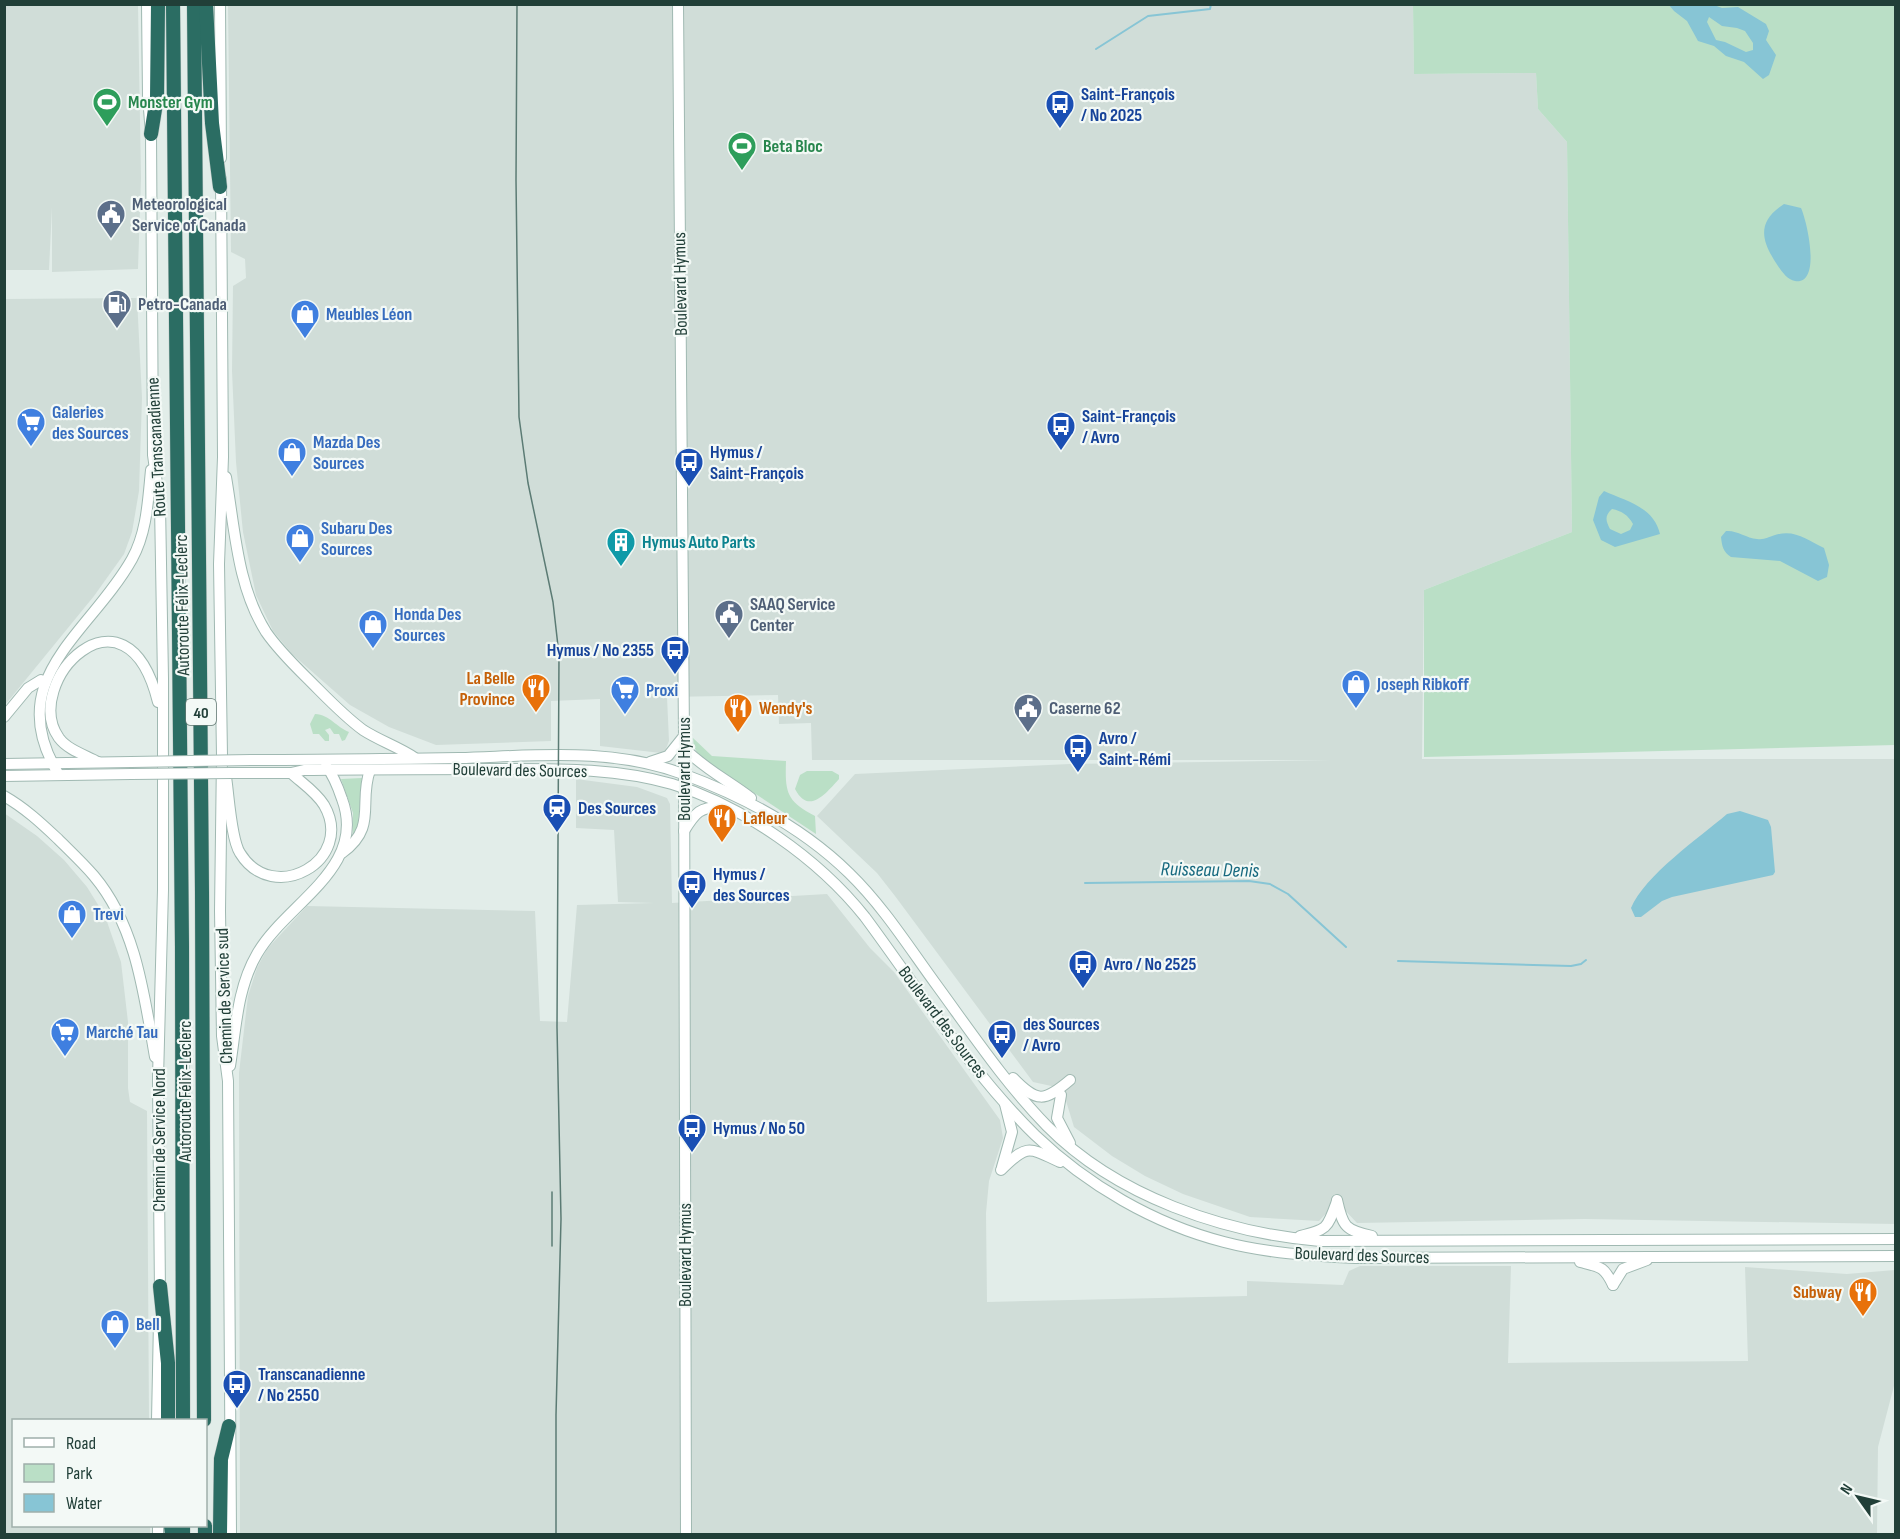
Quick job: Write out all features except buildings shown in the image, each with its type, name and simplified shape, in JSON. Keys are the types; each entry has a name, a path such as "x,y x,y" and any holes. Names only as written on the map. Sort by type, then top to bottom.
{"highway":[{"path":"151,134 157,97 158,4"},
{"name":"Autoroute Félix-Leclerc","path":"173,4 182,946 183,1419"},
{"name":"Autoroute Félix-Leclerc","path":"194,4 202,869 204,1419"},
{"path":"206,4 212,123 220,187"},
{"path":"160,1286 168,1363 168,1419"},
{"path":"220,1534 221,1459 229,1426"}],"main road":[{"path":"58,775 40,743 35,719 35,699 41,679 55,657 117,581 135,553 144,525 153,454 151,134 148,98 147,4"},
{"path":"220,4 223,457 245,583 255,612 266,631 287,658 347,717 372,735 401,748 416,759"},
{"name":"Boulevard Hymus","path":"678,4 684,736 686,1534"},
{"name":"Route Transcanadienne","path":"153,454 160,505 161,716"},
{"name":"Chemin de Service sud","path":"223,457 219,564 222,756 220,829 222,1025 228,1081 231,1534"},
{"path":"98,762 65,744 54,729 51,717 52,695 59,678 69,663 82,651 97,644 110,642 122,644 133,651 143,662 152,680 161,716"},
{"path":"4,717 28,688 41,679"},
{"name":"Chemin de Service Nord","path":"158,1419 160,1286 158,1078 163,890 161,716"},
{"path":"645,763 664,758 684,736"},
{"path":"684,748 697,761 732,783 767,812"},
{"name":"Boulevard des Sources","path":"4,764 416,759 568,754 645,763 683,774 734,795 809,838 859,883 978,1041 1047,1125 1073,1148 1109,1173 1173,1206 1225,1224 1293,1238 1320,1241 1896,1239"},
{"path":"222,756 234,839 240,853 254,868 267,875 280,878 300,874 313,867 326,850 331,832 330,819 321,801 291,773"},
{"path":"228,1081 241,995 250,967 268,937 331,870 342,853 348,836 347,814 329,770 320,760"},
{"name":"Boulevard des Sources","path":"4,776 291,773 304,770 530,769 596,771 647,779 683,788 758,824 818,868 847,896 865,916 965,1054 1036,1136 1074,1168 1123,1200 1194,1233 1245,1246 1348,1258 1896,1256"},
{"path":"342,853 355,844 362,830 366,786 370,770"},
{"path":"4,796 31,814 94,875 116,909 126,929 138,967 158,1078"},
{"path":"684,831 695,815 702,810 710,807 727,808"},
{"path":"978,1041 1032,1094 1042,1097 1050,1095 1070,1080"},
{"path":"1061,1095 1058,1118 1073,1148"},
{"path":"1003,1100 1012,1132 1001,1170 1018,1154 1029,1150 1074,1168"},
{"path":"1293,1238 1324,1228 1329,1223 1337,1200 1342,1221 1348,1229 1390,1241"},
{"path":"1559,1258 1602,1268 1613,1285 1626,1267 1660,1257"}],"shaded area":[{"path":"5,4 138,5 141,178 138,269 52,272 52,207 49,270 5,270"},
{"path":"228,5 1413,5 1414,74 1536,73 1538,109 1567,142 1572,532 1424,590 1422,759 1895,759 1895,1224 1585,1219 1357,1223 1340,1205 1333,1206 1319,1221 1250,1217 1183,1194 1145,1176 1112,1156 1074,1127 1063,1091 1056,1087 1033,1082 877,873 817,816 855,774 1070,764 1331,760 812,760 811,723 779,724 778,695 667,697 669,741 665,751 661,753 600,746 600,699 551,701 551,741 436,745 389,727 350,705 292,654 273,631 256,595 243,532 236,462 232,371 233,286 246,278 245,259 231,252"},
{"path":"137,298 142,398 139,491 132,532 124,554 94,596 5,705 5,299"},
{"path":"576,779 637,787 667,798 670,804 672,903 827,894 870,948 894,972 1000,1120 1003,1138 989,1181 986,1213 987,1302 1247,1296 1247,1281 1343,1285 1349,1271 1360,1266 1511,1266 1508,1363 1748,1361 1745,1267 1847,1274 1895,1270 1895,1382 1878,1447 1877,1534 240,1534 239,1073 248,996 257,968 267,949 307,906 535,911 540,1021 567,1022 577,905 654,903 618,902 614,830 576,828"},
{"path":"4,813 37,836 64,860 87,887 105,916 121,962 128,1022 130,1102 147,1111 149,1419 12,1419 12,1527 150,1527 150,1534 5,1534"}],"green space":[{"path":"1413,5 1895,5 1895,745 1424,757 1424,590 1572,532 1567,142 1538,109 1536,73 1414,74"},
{"path":"315,714 329,719 349,732 345,740 342,741 339,734 334,734 330,728 325,730 329,735 329,741 325,741 319,734 313,734 310,724"},
{"path":"693,738 712,756 786,761 789,795 805,811 815,816 816,834 700,757 694,747"},
{"path":"807,771 832,771 839,775 839,779 818,799 806,801 795,789 800,775"},
{"path":"362,778 358,826 353,839 353,813 341,779"}],"water":[{"path":"1669,5 1738,7 1766,24 1769,31 1766,40 1776,55 1769,75 1763,79 1744,62 1726,56 1714,46 1698,41 1687,21","holes":["1709,17 1722,26 1745,31 1753,43 1753,50 1746,52 1716,40 1707,22"]},
{"path":"1784,204 1801,208 1806,225 1810,263 1808,273 1803,280 1795,281 1785,275 1772,257 1765,241 1765,226 1769,218"},
{"path":"1604,491 1638,506 1652,517 1660,534 1615,547 1601,540 1593,520 1599,497","holes":["1612,509 1624,514 1633,524 1630,530 1621,534 1610,529 1607,521 1609,512"]},
{"path":"1726,531 1757,539 1789,533 1806,539 1824,548 1829,565 1827,577 1818,581 1780,561 1731,557 1725,551 1722,543 1721,537"},
{"path":"1740,811 1768,820 1771,827 1775,872 1773,875 1672,897 1662,901 1641,917 1635,917 1631,908 1638,895 1660,870 1727,814"}],"waterway":[{"path":"1096,49 1148,16 1210,9 1211,4"},
{"name":"Ruisseau Denis","path":"1085,883 1249,881 1270,884 1288,894 1346,947"},
{"name":"Ruisseau Denis","path":"1398,961 1571,966 1581,964 1586,960"}],"tram line":[{"path":"517,4 516,180 519,417 528,483 553,602 559,655 557,1027 561,1219 556,1415 556,1534"},
{"path":"552,1192 552,1246"}],"place":[{"name":"Monster Gym","path":"107,128"},
{"name":"Saint-François / No 2025","path":"1060,130"},
{"name":"Beta Bloc","path":"742,172"},
{"name":"Meteorological Service of Canada","path":"111,240"},
{"name":"Petro-Canada","path":"117,330"},
{"name":"Meubles Léon","path":"305,340"},
{"name":"Galeries des Sources","path":"31,448"},
{"name":"Saint-François / Avro","path":"1061,452"},
{"name":"Mazda Des Sources","path":"292,478"},
{"name":"Hymus / Saint-François","path":"689,488"},
{"name":"Subaru Des Sources","path":"300,564"},
{"name":"Hymus Auto Parts","path":"621,568"},
{"name":"SAAQ Service Center","path":"729,640"},
{"name":"Honda Des Sources","path":"373,650"},
{"name":"Hymus / No 2355","path":"675,676"},
{"name":"Joseph Ribkoff","path":"1356,710"},
{"name":"La Belle Province","path":"536,714"},
{"name":"Proxi","path":"625,716"},
{"name":"Wendy's","path":"738,734"},
{"name":"Caserne 62","path":"1028,734"},
{"name":"Avro / Saint-Rémi","path":"1078,774"},
{"name":"Des Sources","path":"557,834"},
{"name":"Lafleur","path":"722,844"},
{"name":"Hymus / des Sources","path":"692,910"},
{"name":"Trevi","path":"72,940"},
{"name":"Avro / No 2525","path":"1083,990"},
{"name":"Marché Tau","path":"65,1058"},
{"name":"des Sources / Avro","path":"1002,1060"},
{"name":"Hymus / No 50","path":"692,1154"},
{"name":"Subway","path":"1863,1318"},
{"name":"Bell","path":"115,1350"},
{"name":"Transcanadienne / No 2550","path":"237,1410"}]}
